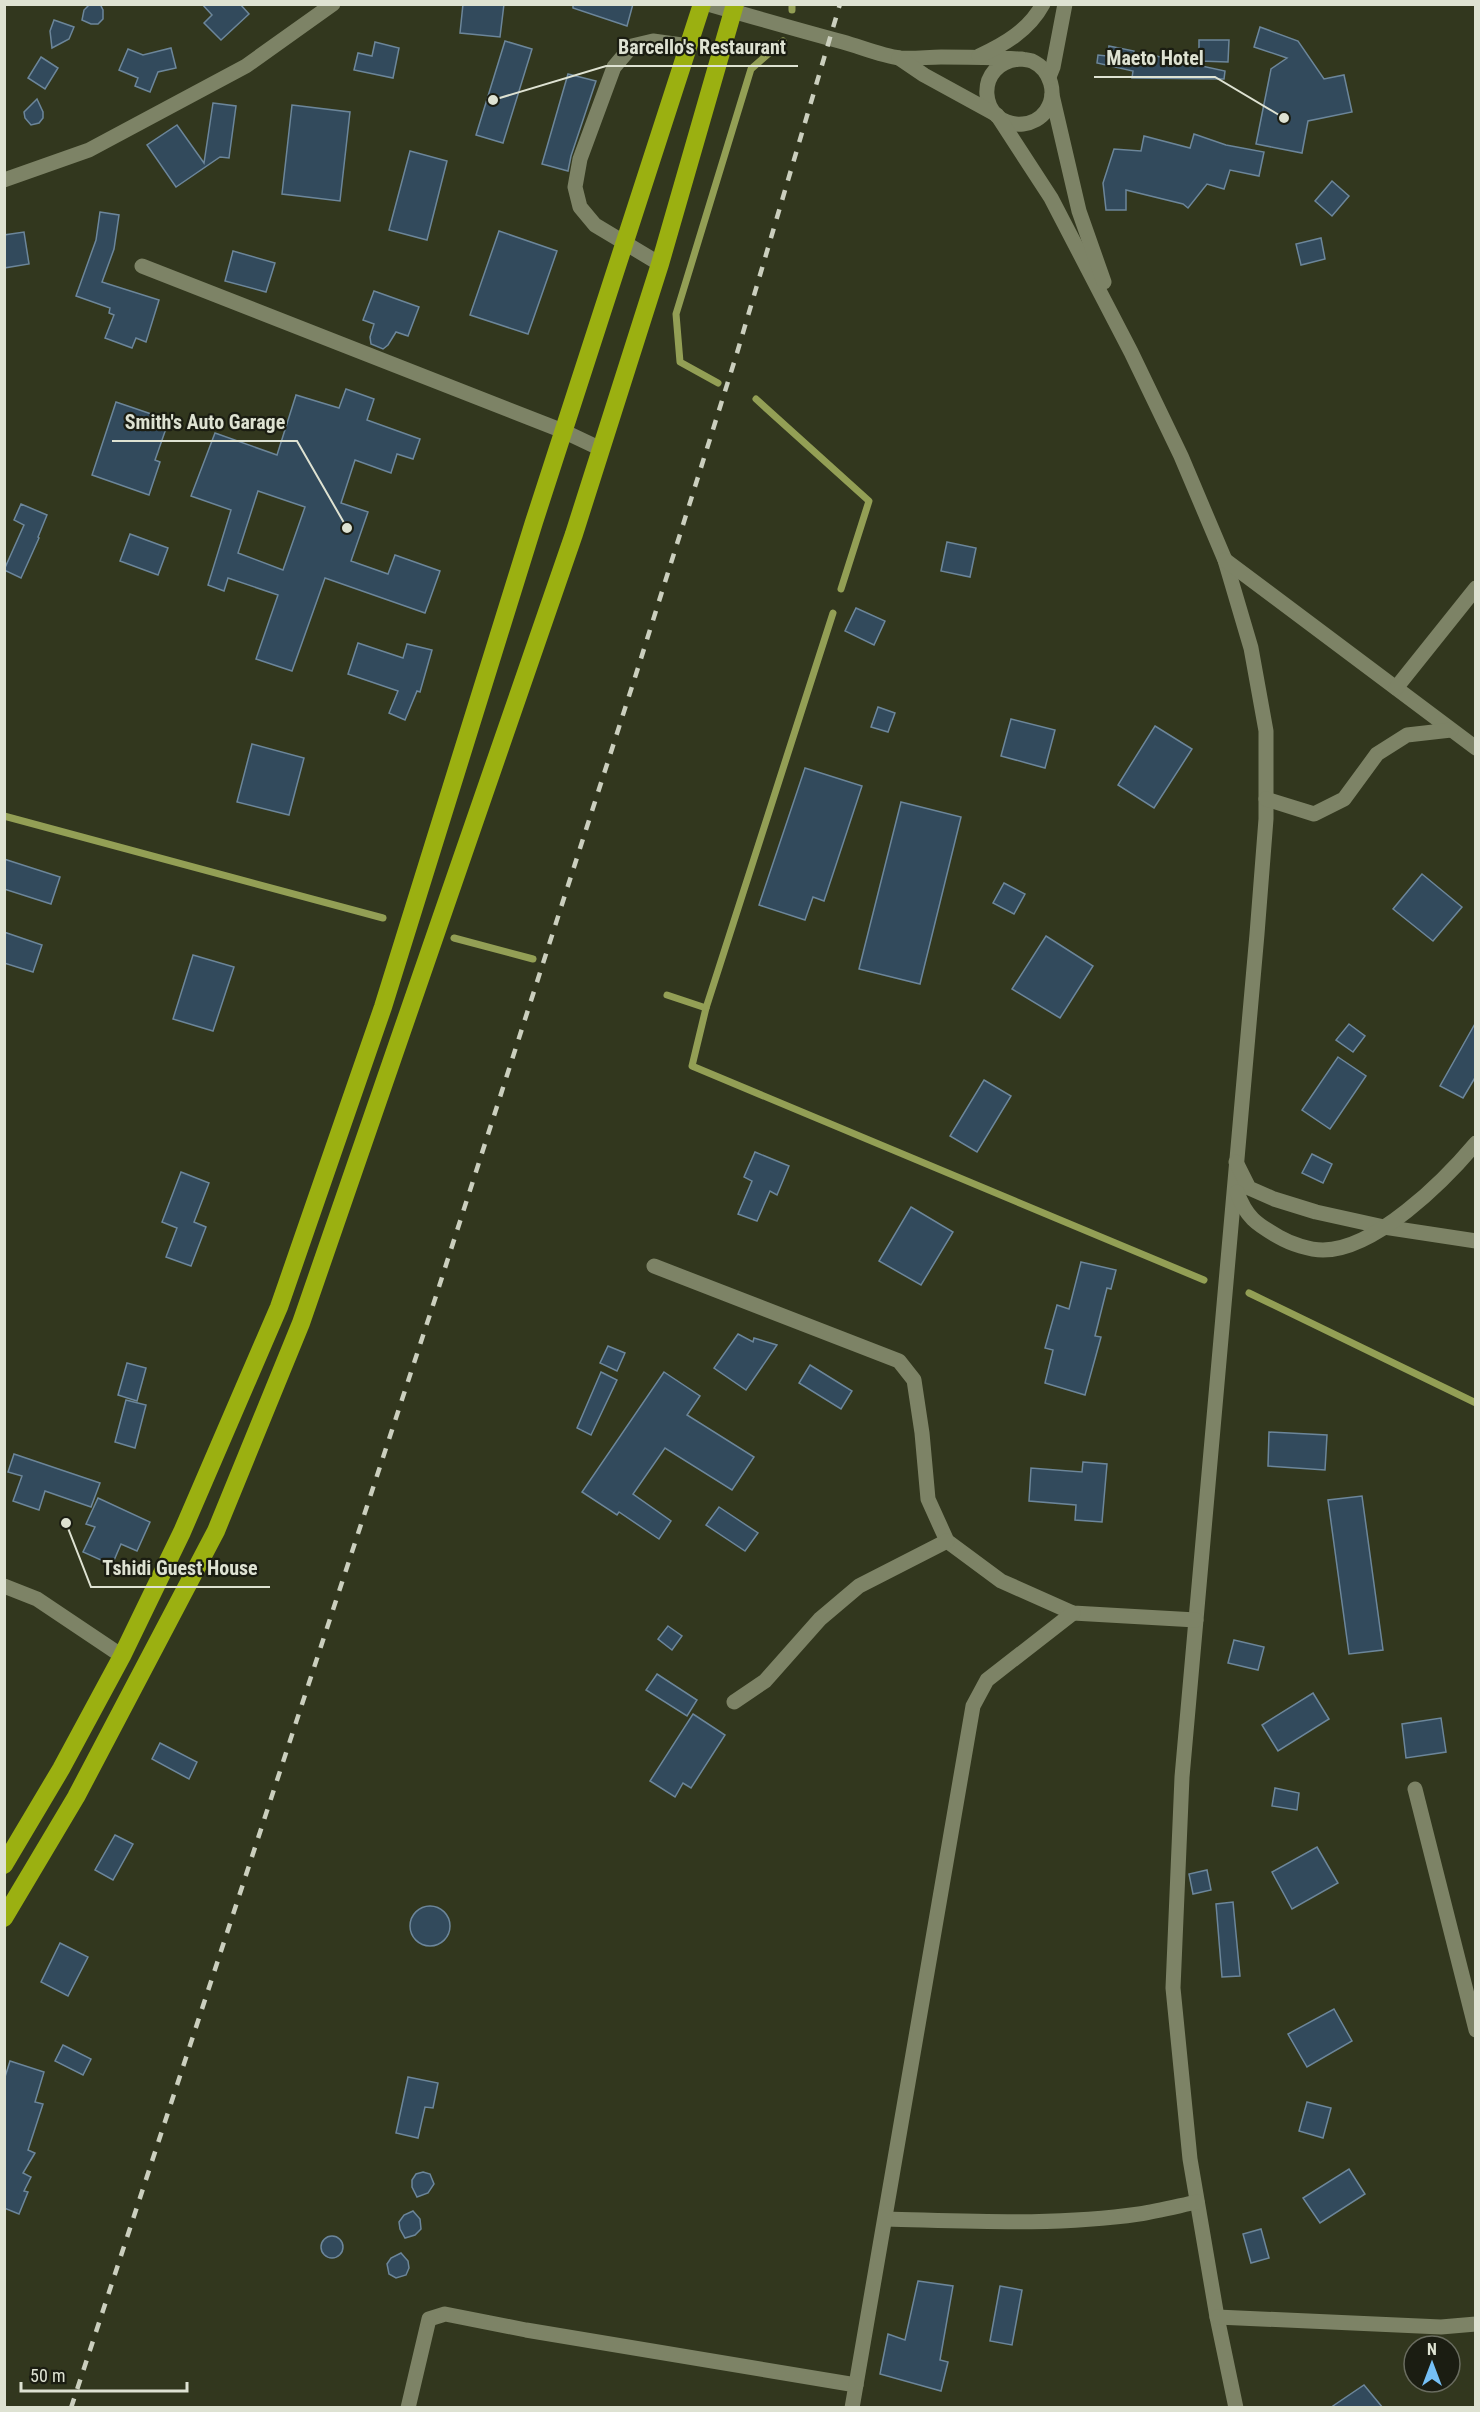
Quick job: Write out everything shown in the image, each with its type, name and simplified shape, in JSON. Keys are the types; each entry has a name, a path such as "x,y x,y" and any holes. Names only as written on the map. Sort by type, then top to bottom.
{"highway":[{"path":"4,1865 61,1769 122,1656 182,1532 279,1307 383,1007 563,431 702,4"},
{"path":"4,1918 76,1797 216,1531 297,1334 574,534 660,264 734,8"}],"street":[{"path":"4,180 89,150 131,128 246,66 333,4"},
{"path":"708,4 734,8 899,58 924,75 1005,121 1026,124 1044,114 1050,105 1052,94"},
{"path":"977,57 1021,33 1043,4"},
{"path":"1065,4 1049,77 1052,94 1078,212 1131,352"},
{"path":"660,264 595,225 580,207 575,187 579,159 614,67 632,46 653,41 689,46"},
{"path":"899,58 1022,59 1038,65 1049,77"},
{"path":"1022,59 1005,63 991,74 988,82 988,100 1051,198 1131,352 1181,456 1225,560 1251,648 1266,731 1266,799 1257,934 1182,1777 1173,1989 1190,2159 1217,2317 1236,2408"},
{"path":"142,266 563,431 601,449"},
{"path":"1225,560 1476,748"},
{"path":"1396,688 1476,588"},
{"path":"1266,799 1314,814 1344,799 1377,754 1397,741 1407,735 1451,729"},
{"path":"1235,1183 1244,1211 1266,1230 1288,1242 1323,1250 1348,1245 1374,1235 1438,1183 1476,1143"},
{"path":"1236,1162 1250,1188 1274,1199 1316,1212 1384,1227 1476,1240"},
{"path":"654,1266 899,1361 914,1380 928,1498 947,1541 1001,1581 1073,1613 1196,1620"},
{"path":"734,1702 765,1681 820,1619 859,1586 947,1541"},
{"path":"4,1586 38,1599 122,1656"},
{"path":"852,2408 973,1706 987,1680 1073,1613"},
{"path":"1415,1789 1476,2030"},
{"path":"886,2219 1017,2222 1094,2218 1139,2214 1197,2202"},
{"path":"408,2408 429,2319 445,2314 538,2332 856,2385"},
{"path":"1217,2317 1441,2327 1476,2324"}],"building":[{"path":"90,4 100,4 103,10 103,19 98,24 82,20 84,10"},
{"path":"202,4 240,4 249,14 221,40 204,23 212,15"},
{"path":"463,4 504,4 500,37 460,33"},
{"path":"573,4 633,4 627,26 573,8"},
{"path":"54,20 74,27 69,39 52,48 50,31"},
{"path":"1260,27 1298,41 1324,79 1344,75 1352,112 1308,121 1302,153 1256,144 1271,69 1287,58 1254,47"},
{"path":"1199,40 1229,40 1228,62 1199,61"},
{"path":"505,41 532,49 503,143 476,135"},
{"path":"375,42 399,48 393,78 354,70 358,53 372,56"},
{"path":"1109,46 1134,51 1133,56 1156,56 1225,71 1224,79 1132,78 1133,71 1097,63 1098,55 1107,56"},
{"path":"171,48 176,68 158,72 150,92 135,86 138,78 119,70 128,49 143,55"},
{"path":"41,57 58,68 45,89 28,78"},
{"path":"568,74 596,81 568,171 542,164"},
{"path":"37,99 43,112 43,118 39,123 31,125 25,118 24,112"},
{"path":"213,103 236,106 229,158 220,157 176,187 147,145 177,125 204,163"},
{"path":"292,105 350,112 340,201 282,194"},
{"path":"1194,134 1226,145 1264,152 1259,176 1230,170 1224,189 1207,184 1188,208 1183,204 1126,190 1126,210 1106,210 1103,183 1114,149 1141,151 1144,136 1190,148"},
{"path":"410,151 447,161 427,240 389,230"},
{"path":"1332,181 1349,196 1332,216 1315,201"},
{"path":"100,212 119,215 114,249 102,282 159,300 146,342 136,338 132,348 105,338 114,315 109,313 110,308 76,296 96,240"},
{"path":"499,231 557,251 528,334 470,315"},
{"path":"24,232 29,264 4,268 4,235"},
{"path":"1321,238 1325,259 1301,265 1296,244"},
{"path":"233,251 275,263 266,292 225,281"},
{"path":"374,291 419,307 408,336 396,332 383,349 371,344 370,337 374,324 363,320"},
{"path":"346,389 374,399 367,420 420,439 413,459 397,454 391,473 355,460 341,503 368,512 351,561 388,574 395,555 440,571 425,613 325,578 292,671 256,659 278,595 228,578 224,591 208,585 231,510 191,496 215,433 277,455 296,395 339,408","holes":["258,491 305,507 283,570 238,553"]},
{"path":"116,402 169,420 155,460 160,462 149,495 92,475"},
{"path":"21,504 47,515 21,578 4,570 24,525 14,520"},
{"path":"130,534 168,548 158,575 120,561"},
{"path":"947,542 976,548 970,577 941,571"},
{"path":"856,608 885,621 874,645 845,631"},
{"path":"358,643 403,658 407,644 432,650 420,692 417,691 405,720 389,713 398,691 348,674"},
{"path":"878,707 895,713 888,732 871,727"},
{"path":"1011,719 1055,730 1045,768 1001,756"},
{"path":"1155,726 1192,749 1154,808 1118,785"},
{"path":"252,744 304,758 289,815 237,802"},
{"path":"805,768 862,786 824,901 813,897 805,920 759,905"},
{"path":"901,802 961,817 920,984 859,969"},
{"path":"4,859 60,877 51,904 4,889"},
{"path":"1422,874 1462,907 1433,941 1393,909"},
{"path":"1004,883 1025,894 1014,914 993,903"},
{"path":"4,932 42,945 33,972 4,963"},
{"path":"1046,936 1093,966 1060,1018 1012,989"},
{"path":"193,955 234,967 213,1031 173,1019"},
{"path":"1476,1022 1476,1076 1463,1098 1440,1086"},
{"path":"1349,1024 1365,1036 1353,1052 1336,1040"},
{"path":"1338,1057 1366,1076 1330,1129 1302,1110"},
{"path":"984,1080 1011,1096 977,1152 950,1136"},
{"path":"755,1152 789,1166 777,1195 770,1191 757,1221 738,1214 752,1181 744,1177"},
{"path":"1312,1154 1332,1164 1323,1183 1302,1173"},
{"path":"181,1172 209,1183 194,1222 206,1227 191,1266 166,1257 177,1228 162,1222"},
{"path":"911,1207 953,1232 921,1285 879,1261"},
{"path":"1081,1262 1116,1270 1111,1289 1107,1288 1095,1336 1101,1337 1085,1395 1045,1383 1053,1350 1045,1348 1057,1305 1069,1309"},
{"path":"738,1334 753,1342 754,1338 777,1345 746,1390 714,1368"},
{"path":"608,1346 625,1353 617,1371 600,1363"},
{"path":"127,1363 146,1368 137,1401 118,1395"},
{"path":"810,1365 852,1391 841,1409 799,1383"},
{"path":"601,1372 617,1380 591,1435 577,1428"},
{"path":"664,1372 700,1396 687,1415 754,1457 732,1490 665,1448 633,1494 671,1521 659,1539 619,1512 617,1515 582,1492"},
{"path":"126,1400 146,1405 135,1448 115,1442"},
{"path":"1269,1432 1327,1435 1325,1470 1268,1466"},
{"path":"14,1454 100,1483 91,1507 45,1491 39,1510 13,1501 22,1476 8,1472"},
{"path":"1083,1462 1107,1464 1102,1522 1075,1520 1076,1505 1029,1501 1031,1468 1082,1472"},
{"path":"1362,1496 1383,1650 1349,1654 1328,1500"},
{"path":"98,1498 150,1522 137,1551 121,1544 112,1565 83,1552 95,1527 86,1524"},
{"path":"719,1507 758,1533 745,1551 706,1525"},
{"path":"668,1626 682,1636 672,1650 658,1639"},
{"path":"1234,1640 1264,1647 1258,1670 1228,1663"},
{"path":"657,1674 697,1700 687,1716 646,1690"},
{"path":"1313,1693 1329,1719 1278,1751 1262,1725"},
{"path":"693,1714 725,1735 691,1788 683,1783 675,1797 650,1781"},
{"path":"1441,1718 1446,1752 1406,1758 1402,1724"},
{"path":"160,1743 197,1762 189,1779 152,1759"},
{"path":"1275,1788 1299,1793 1297,1810 1272,1806"},
{"path":"115,1835 133,1844 113,1880 95,1870"},
{"path":"1317,1847 1338,1883 1292,1909 1272,1872"},
{"path":"1207,1870 1211,1890 1193,1894 1189,1874"},
{"path":"1233,1902 1240,1976 1222,1977 1216,1904"},
{"path":"430,1906 444,1912 450,1926 444,1940 430,1946 416,1940 410,1926 416,1912"},
{"path":"60,1943 88,1957 68,1996 41,1982"},
{"path":"1334,2009 1352,2041 1307,2067 1288,2034"},
{"path":"63,2045 91,2059 83,2075 55,2061"},
{"path":"10,2061 44,2072 35,2102 43,2104 28,2150 35,2153 23,2173 31,2177 24,2191 28,2192 19,2214 4,2208 4,2080"},
{"path":"408,2077 438,2083 433,2108 425,2107 418,2138 396,2133"},
{"path":"1307,2102 1331,2108 1323,2138 1299,2131"},
{"path":"1349,2169 1365,2194 1320,2223 1303,2198"},
{"path":"423,2172 430,2174 434,2184 428,2193 417,2197 412,2187 412,2180 416,2174"},
{"path":"413,2211 420,2219 421,2229 415,2235 405,2238 399,2222 404,2215"},
{"path":"1261,2229 1269,2258 1251,2263 1243,2234"},
{"path":"332,2236 340,2239 343,2247 340,2255 332,2258 324,2255 321,2247 324,2239"},
{"path":"401,2253 408,2261 409,2268 406,2275 396,2278 389,2274 387,2264 391,2258"},
{"path":"918,2281 953,2286 940,2360 948,2362 941,2391 880,2374 888,2334 905,2340"},
{"path":"1000,2286 1022,2290 1012,2345 990,2341"},
{"path":"1364,2385 1383,2408 1330,2408"}],"waterway":[{"path":"792,4 792,10"},
{"path":"718,383 680,362 676,314 751,69 783,41"},
{"path":"756,399 869,501 841,589"},
{"path":"833,613 706,1008 692,1066 1204,1280"},
{"path":"4,816 383,918"},
{"path":"454,938 533,959"},
{"path":"667,995 706,1008"},
{"path":"1249,1293 1476,1403"}],"railway":[{"path":"71,2408 436,1296 638,668 737,353 840,4"}],"place":[{"name":"Barcello's Restaurant","path":"493,100"},
{"name":"Maeto Hotel","path":"1284,118"},
{"name":"Smith's Auto Garage","path":"347,528"},
{"name":"Tshidi Guest House","path":"66,1523"}]}
